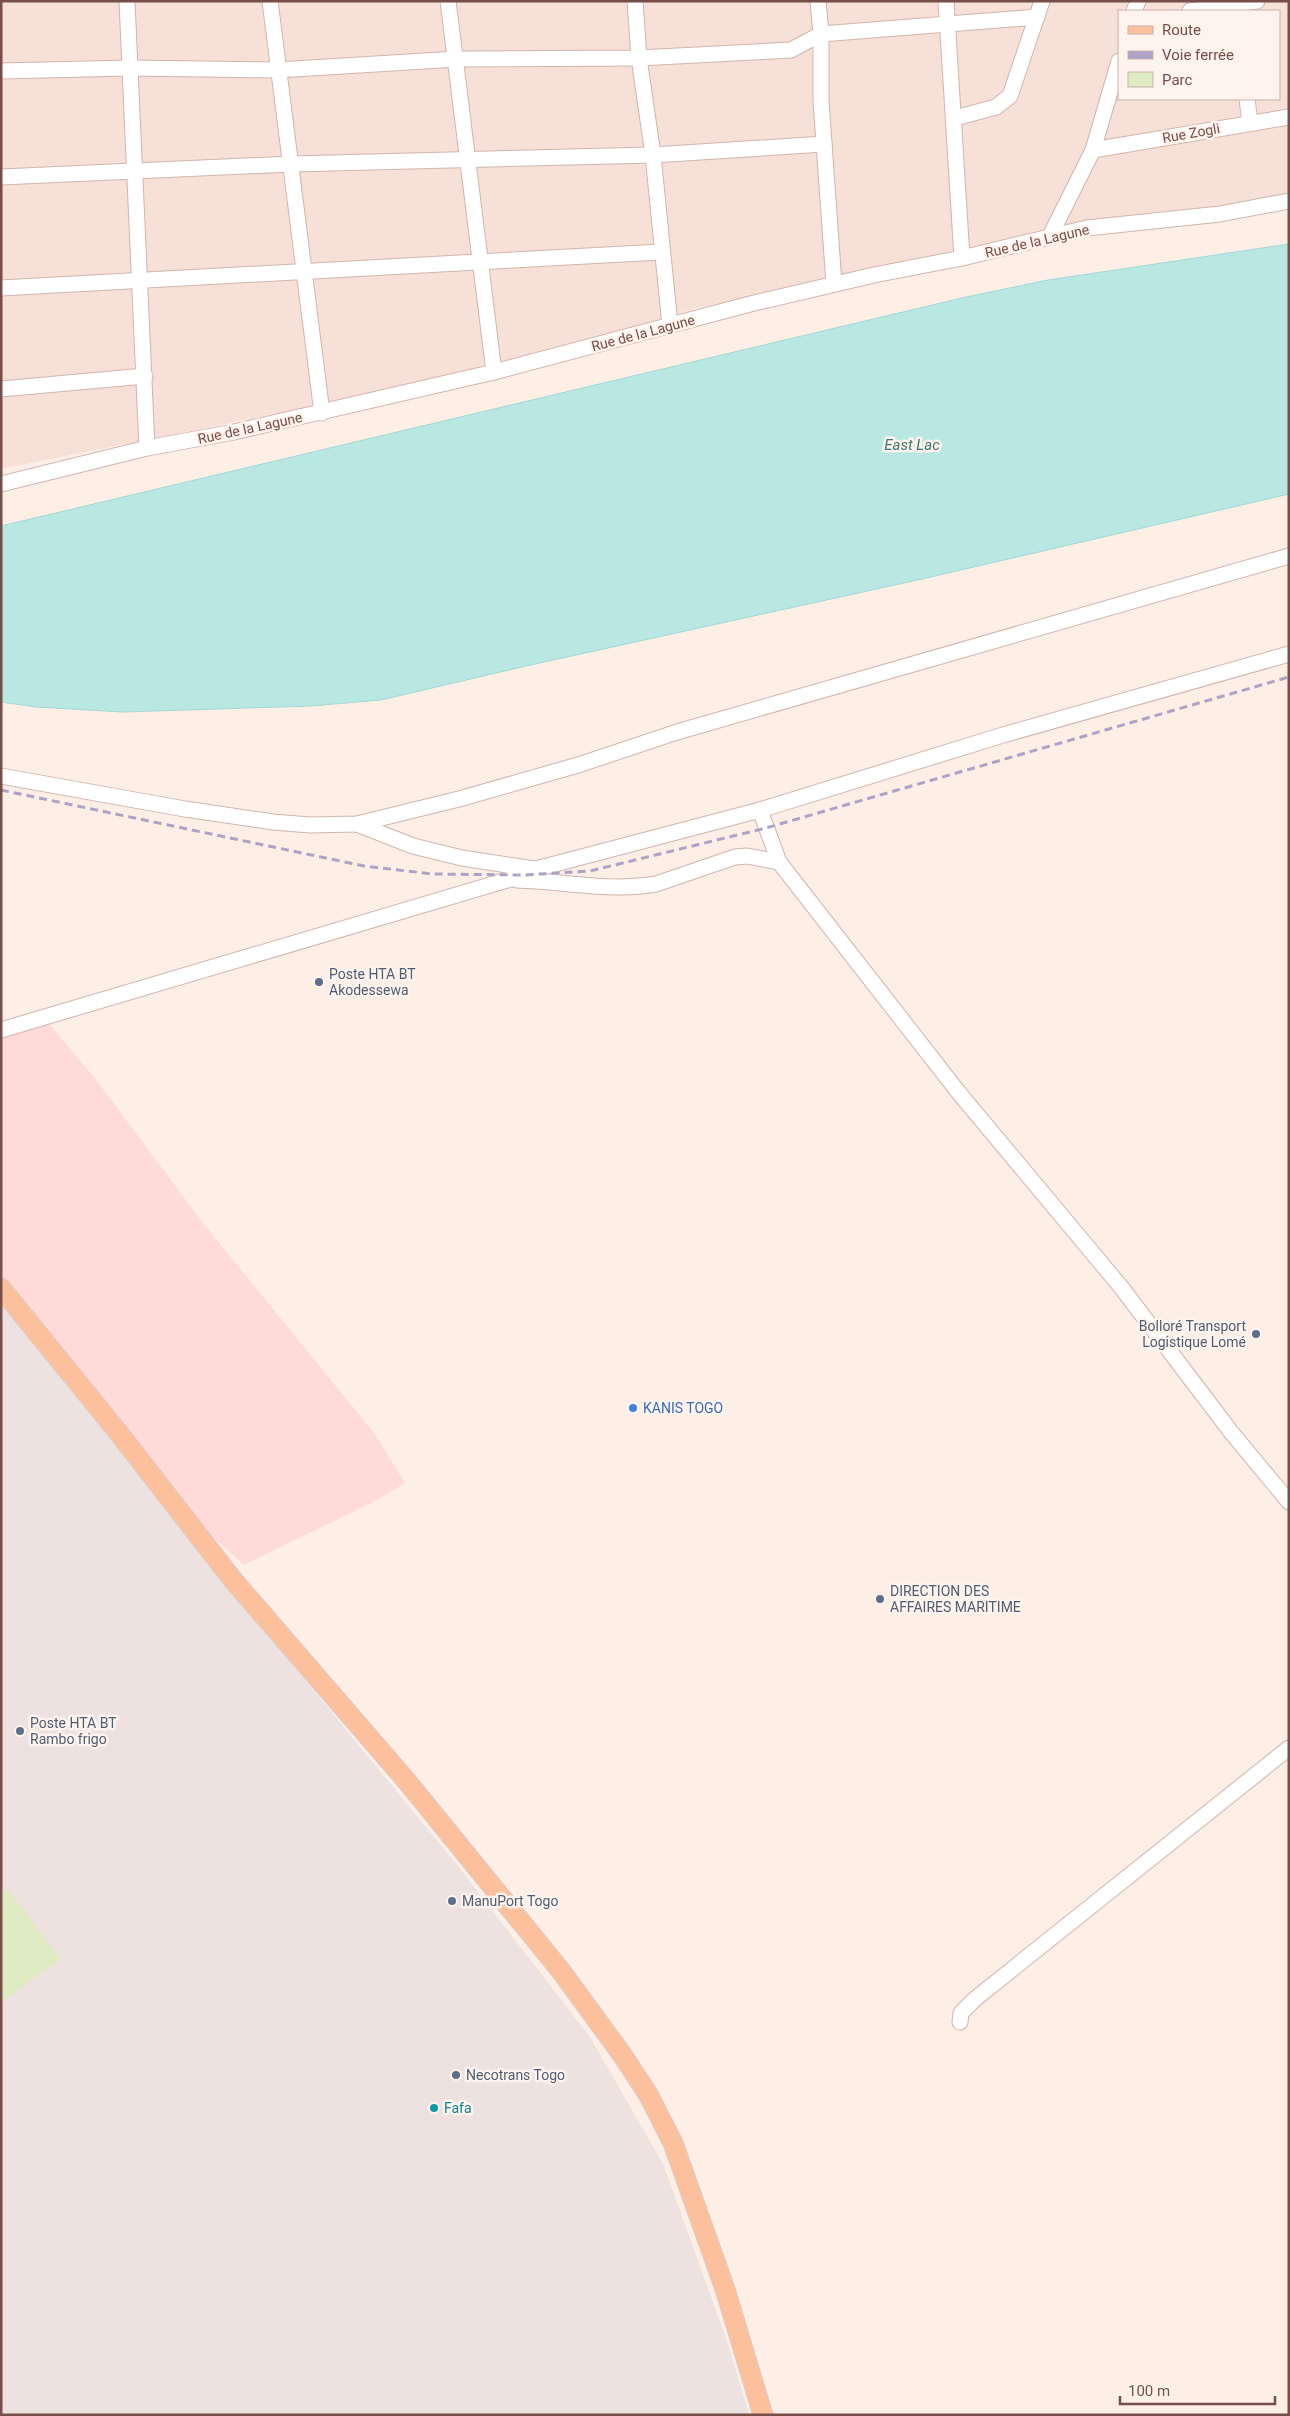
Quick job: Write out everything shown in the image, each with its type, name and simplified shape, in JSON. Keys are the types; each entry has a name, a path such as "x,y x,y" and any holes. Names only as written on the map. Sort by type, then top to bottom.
{"main road":[{"path":"1,1288 118,1432 233,1580 405,1779 544,1950 621,2052 648,2094 676,2152 725,2289 763,2415"}],"street":[{"path":"127,1 147,448"},
{"path":"270,1 322,413"},
{"path":"448,1 470,160 494,372"},
{"path":"636,1 639,58 653,155 661,252 670,325"},
{"path":"818,1 820,101 834,284"},
{"path":"946,1 955,118 962,258"},
{"path":"955,118 996,107 1010,96 1042,1"},
{"path":"1205,10 1234,8 1257,1"},
{"path":"1,71 129,68 278,70 457,58 639,58 791,50 820,34 1037,17"},
{"path":"1050,236 1093,150 1118,64"},
{"path":"1247,100 1250,123"},
{"name":"Rue Zogli","path":"1093,150 1289,117"},
{"path":"1,177 291,164 653,155 824,144"},
{"name":"Rue de la Lagune","path":"1,484 147,448 322,413 494,372 834,284 962,258 1050,236 1088,228 1220,214 1289,201"},
{"path":"1,288 661,252"},
{"path":"1,389 145,376"},
{"path":"1,776 185,809 273,822 310,825 357,824 459,800 578,765 677,732 1289,556"},
{"path":"1,1030 536,869 760,810 1003,736 1289,654"},
{"path":"760,810 779,862 959,1093 1121,1287 1231,1432 1289,1502"},
{"path":"357,824 412,846 462,858 536,869"},
{"path":"506,879 548,881 594,888 635,887 656,884 735,857 746,856 779,862"},
{"path":"960,2022 961,2013 975,1999 1289,1748"}],"shaded area":[{"path":"1,1 1289,1 1289,199 1035,231 991,249 696,308 478,373 1,469"},
{"path":"46,1020 97,1081 202,1222 374,1433 405,1483 377,1500 244,1565 212,1536 1,1275 1,1034"},
{"path":"1,1300 232,1591 457,1865 590,2037 663,2164 727,2341 749,2415 1,2415"}],"green space":[{"path":"8,1889 60,1959 1,2003 1,1895"}],"water":[{"name":"East Lac","path":"1289,244 1289,494 922,579 526,666 381,700 311,706 123,712 36,707 1,702 1,526 966,297 1048,280"}],"railway":[{"path":"1,790 364,866 433,874 524,875 590,871 766,828 1289,677"}],"place":[{"name":"Poste HTA BT Akodessewa","path":"319,982"},
{"name":"Bolloré Transport Logistique Lomé","path":"1256,1334"},
{"name":"KANIS TOGO","path":"633,1408"},
{"name":"DIRECTION DES AFFAIRES MARITIME","path":"880,1599"},
{"name":"Poste HTA BT Rambo frigo","path":"20,1731"},
{"name":"ManuPort Togo","path":"452,1901"},
{"name":"Necotrans Togo","path":"456,2075"},
{"name":"Fafa","path":"434,2108"}]}
